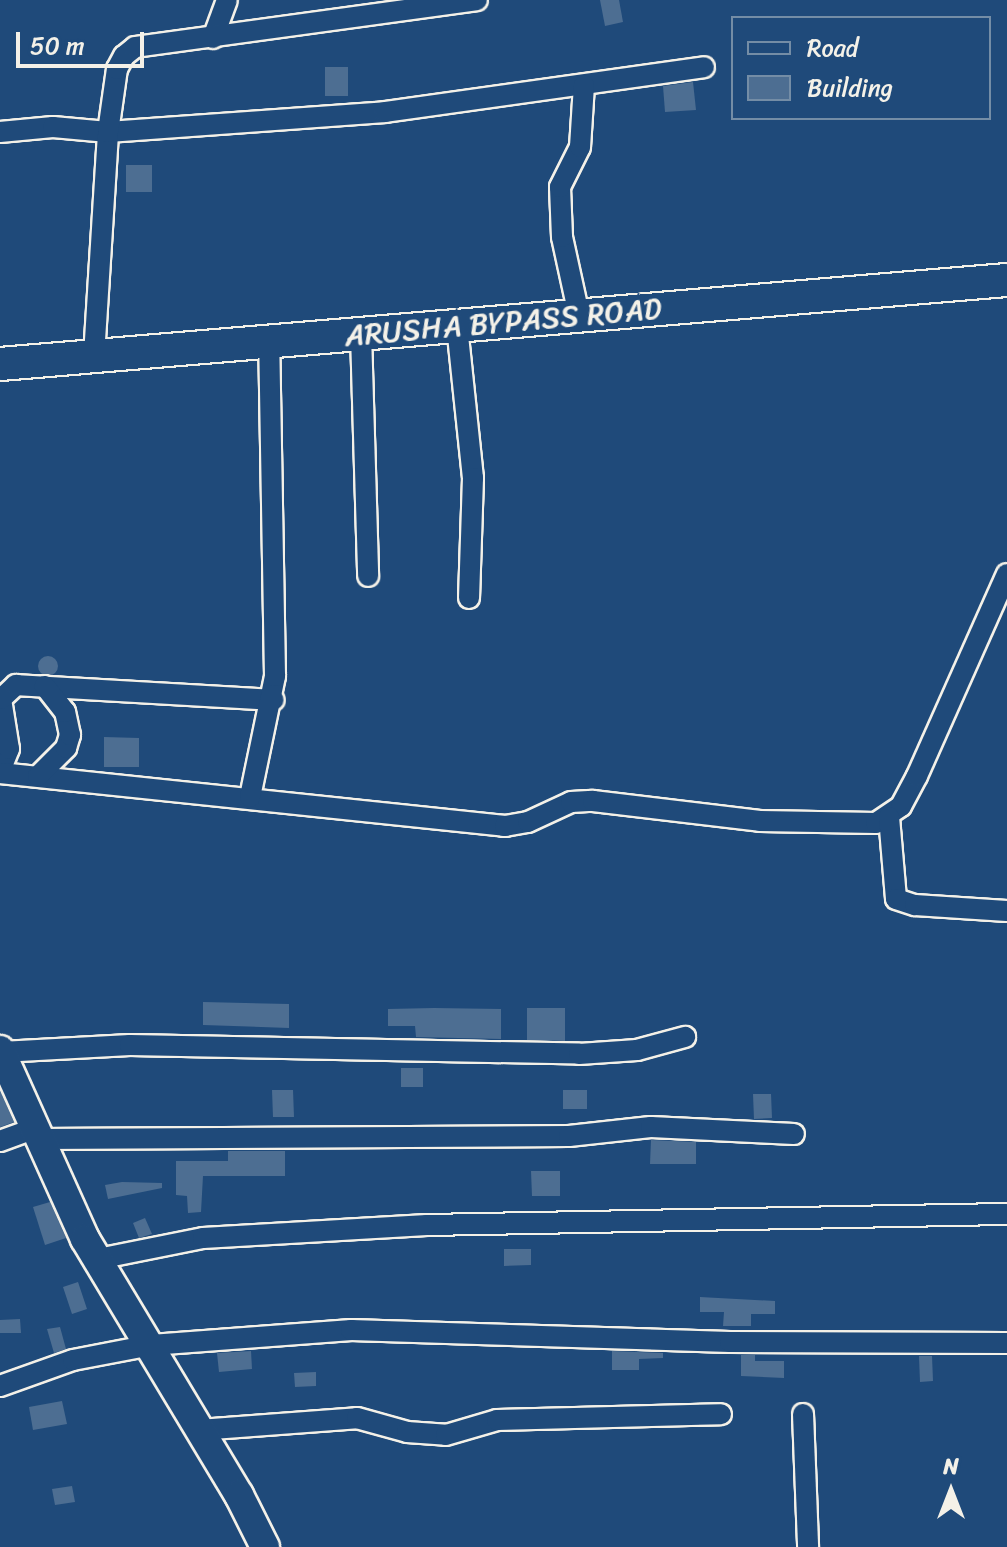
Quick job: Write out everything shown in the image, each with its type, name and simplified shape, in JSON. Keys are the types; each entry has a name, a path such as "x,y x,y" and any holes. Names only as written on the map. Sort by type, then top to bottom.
{"main road":[{"name":"ARUSHA BYPASS ROAD","path":"0,364 1007,280"}],"street":[{"path":"213,38 227,0"},
{"path":"94,356 108,132 117,69 124,56 135,47 477,0"},
{"path":"0,132 53,127 108,132 385,112 704,67"},
{"path":"579,315 562,237 560,187 580,147 584,85"},
{"path":"457,326 473,478 469,598"},
{"path":"361,334 368,576"},
{"path":"250,797 274,700 269,342"},
{"path":"274,700 16,685 3,693 9,749 0,772 505,826 528,822 571,802 593,801 760,821 854,825 889,817 901,806 952,703 1007,574"},
{"path":"38,776 66,748 70,735 65,712 45,686"},
{"path":"889,817 896,899 915,905 1007,911"},
{"path":"265,1547 151,1345 98,1259 0,1051 130,1045 579,1054 637,1050 685,1037"},
{"path":"0,1141 37,1134 569,1136 651,1127 794,1134"},
{"path":"98,1259 203,1238 427,1225 1007,1214"},
{"path":"0,1386 73,1360 151,1345 351,1330 745,1342 1007,1343"},
{"path":"199,1430 357,1418 407,1432 446,1435 497,1420 721,1414"},
{"path":"803,1414 808,1547"}],"building":[{"path":"600,0 619,0 623,22 605,26"},
{"path":"325,67 348,67 348,96 325,96"},
{"path":"693,82 696,110 665,112 663,86"},
{"path":"126,165 152,165 152,192 126,192"},
{"path":"48,656 55,659 58,666 55,673 48,676 41,673 38,666 41,659"},
{"path":"104,737 139,738 139,767 104,767"},
{"path":"203,1002 289,1004 289,1028 203,1025"},
{"path":"527,1008 565,1008 565,1041 527,1040"},
{"path":"388,1009 501,1009 501,1039 416,1037 415,1026 388,1026"},
{"path":"401,1068 423,1068 423,1087 401,1087"},
{"path":"272,1090 293,1090 294,1117 273,1117"},
{"path":"563,1090 587,1090 587,1109 563,1109"},
{"path":"0,1091 14,1122 0,1127"},
{"path":"753,1094 771,1094 772,1118 754,1119"},
{"path":"651,1140 696,1142 696,1164 650,1164"},
{"path":"228,1151 285,1151 285,1176 203,1176 201,1212 188,1213 187,1196 176,1195 176,1161 228,1161"},
{"path":"531,1171 560,1171 560,1196 532,1196"},
{"path":"122,1182 162,1183 162,1188 108,1199 105,1185"},
{"path":"50,1202 66,1238 45,1245 33,1207"},
{"path":"145,1218 152,1234 139,1238 133,1223"},
{"path":"504,1249 531,1249 531,1265 504,1266"},
{"path":"78,1282 87,1309 72,1314 63,1287"},
{"path":"700,1297 775,1301 775,1314 751,1314 751,1326 723,1326 724,1312 700,1312"},
{"path":"20,1319 21,1333 0,1333 0,1320"},
{"path":"60,1327 66,1349 54,1353 47,1329"},
{"path":"251,1351 252,1369 219,1372 217,1353"},
{"path":"612,1351 663,1353 663,1358 639,1359 639,1370 612,1370"},
{"path":"741,1355 755,1355 755,1361 784,1361 784,1378 741,1376"},
{"path":"919,1356 932,1356 933,1381 920,1382"},
{"path":"316,1372 316,1386 295,1387 294,1373"},
{"path":"62,1401 67,1424 33,1430 29,1407"},
{"path":"72,1486 75,1502 55,1505 52,1489"}]}
